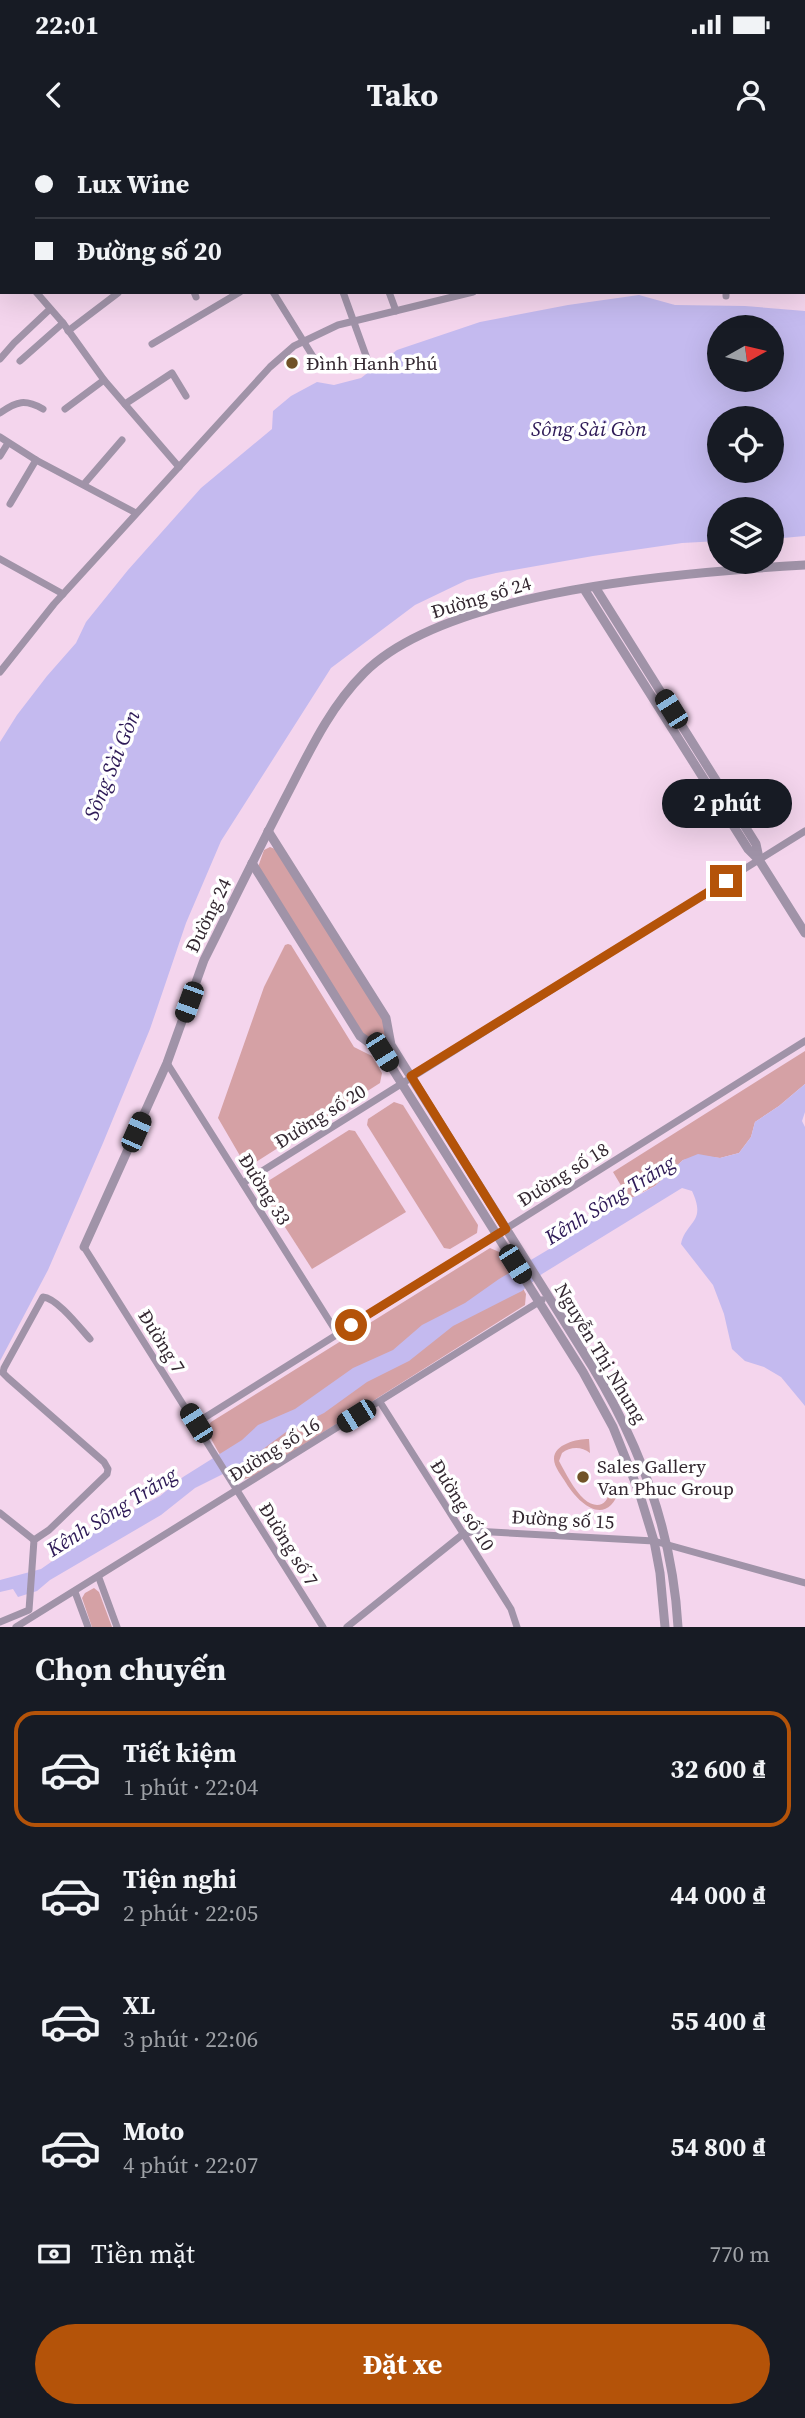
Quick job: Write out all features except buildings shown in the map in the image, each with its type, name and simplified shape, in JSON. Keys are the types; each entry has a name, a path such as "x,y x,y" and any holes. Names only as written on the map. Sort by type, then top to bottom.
{"street":[{"path":"38,294 63,323 104,380 179,467"},
{"path":"68,331 117,294"},
{"path":"152,344 237,294"},
{"path":"274,294 317,363"},
{"path":"344,294 369,364"},
{"path":"390,294 396,311"},
{"path":"0,672 63,594 270,367 304,340 338,325 465,294"},
{"path":"0,359 13,343 50,309"},
{"path":"20,361 63,323"},
{"path":"125,404 172,373 186,396"},
{"path":"65,409 104,380"},
{"path":"0,413 17,401 28,401 43,409"},
{"path":"0,437 36,460 136,513"},
{"path":"85,484 122,440"},
{"path":"0,456 8,443"},
{"path":"10,504 36,460"},
{"path":"0,559 63,594"},
{"name":"Đường số 24","path":"268,831 324,724 347,692 384,655 410,640 468,617 584,589 693,574 805,565"},
{"path":"595,587 755,844 759,860"},
{"path":"584,589 748,849 759,860 805,933"},
{"name":"Đường 24","path":"84,1247 167,1063 204,960 268,831"},
{"name":"Nguyễn Thị Nhung","path":"268,831 386,1018 391,1045 620,1414 643,1465 666,1543 678,1627"},
{"name":"Đường số 20","path":"243,1183 805,831"},
{"name":"Nguyễn Thị Nhung","path":"252,863 360,1036 382,1052 588,1381 613,1427 639,1492 654,1541 665,1627"},
{"name":"Đường số 18","path":"196,1423 805,1041"},
{"name":"Đường 33","path":"167,1063 337,1333"},
{"name":"Đường 7","path":"84,1247 214,1452"},
{"name":"Đường số 16","path":"16,1627 99,1578 548,1296"},
{"path":"34,1540 49,1530 107,1474 108,1469 8,1378 4,1368 43,1297 49,1298 90,1339"},
{"name":"Đường số 10","path":"380,1402 511,1609 517,1627"},
{"name":"Đường số 7","path":"214,1452 323,1627"},
{"path":"0,1513 34,1540"},
{"name":"Đường số 15","path":"463,1534 486,1530 654,1541 805,1583"},
{"path":"347,1627 463,1534"},
{"path":"0,1622 29,1610 34,1540"},
{"path":"99,1578 117,1627"},
{"path":"75,1592 88,1627"}],"shaded area":[{"path":"270,847 275,849 383,1020 386,1043 394,1060 383,1047 364,1035 258,867 264,850"},
{"path":"288,944 354,1047 372,1056 382,1073 380,1083 253,1164 243,1161 218,1118 264,987 285,945"},
{"path":"805,1051 805,1084 755,1122 751,1137 739,1153 720,1158 704,1156 683,1160 655,1186 629,1199 613,1172"},
{"path":"394,1102 403,1105 478,1225 477,1233 450,1249 444,1248 367,1125 368,1119"},
{"path":"349,1130 355,1131 406,1212 312,1269 263,1193 265,1183"},
{"path":"490,1248 504,1254 526,1294 525,1305 252,1477 241,1480 233,1472 211,1438 208,1428 211,1422"},
{"path":"589,1439 590,1453 579,1448 568,1449 562,1453 559,1461 577,1491 590,1503 600,1504 607,1499 607,1481 620,1488 615,1500 602,1510 587,1505 572,1492 554,1462 555,1454 562,1446"},
{"path":"94,1588 99,1592 112,1627 92,1627 82,1598"}],"water":[{"name":"Sông Sài Gòn","path":"639,295 675,305 745,306 805,311 805,536 784,538 784,497 707,497 707,542 593,556 467,580 415,605 331,668 221,841 186,923 150,1029 103,1143 48,1270 0,1361 0,742 17,715 76,643 86,622 128,570 201,488 272,429 273,411 291,396 317,382 334,385 361,378 397,350 480,322"},
{"path":"805,1084 805,1112 802,1121 805,1127 805,1406 781,1377 764,1367 745,1361 732,1349 724,1314 713,1285 681,1244 697,1210 692,1191 682,1188 542,1274 522,1291 453,1326 409,1361 367,1382 324,1413 286,1432 243,1464 195,1488 161,1515 50,1580 37,1591 18,1597 13,1589 0,1592 0,1580 41,1569 100,1528 160,1496 183,1477 242,1440 258,1425 295,1409 353,1368 393,1350 422,1325 465,1303 556,1245 595,1213 655,1186 683,1160 698,1154 720,1158 739,1153 751,1137 755,1122"}],"place":[{"name":"Đình Hanh Phú","path":"292,363"},
{"name":"Sales Gallery Van Phuc Group","path":"583,1477"}],"route":[{"path":"351,1325 506,1229 411,1076 726,881"}],"water label":[{"name":"Kênh Sông Trăng","path":"610,1200"},
{"name":"Kênh Sông Trăng","path":"112,1512"}]}
